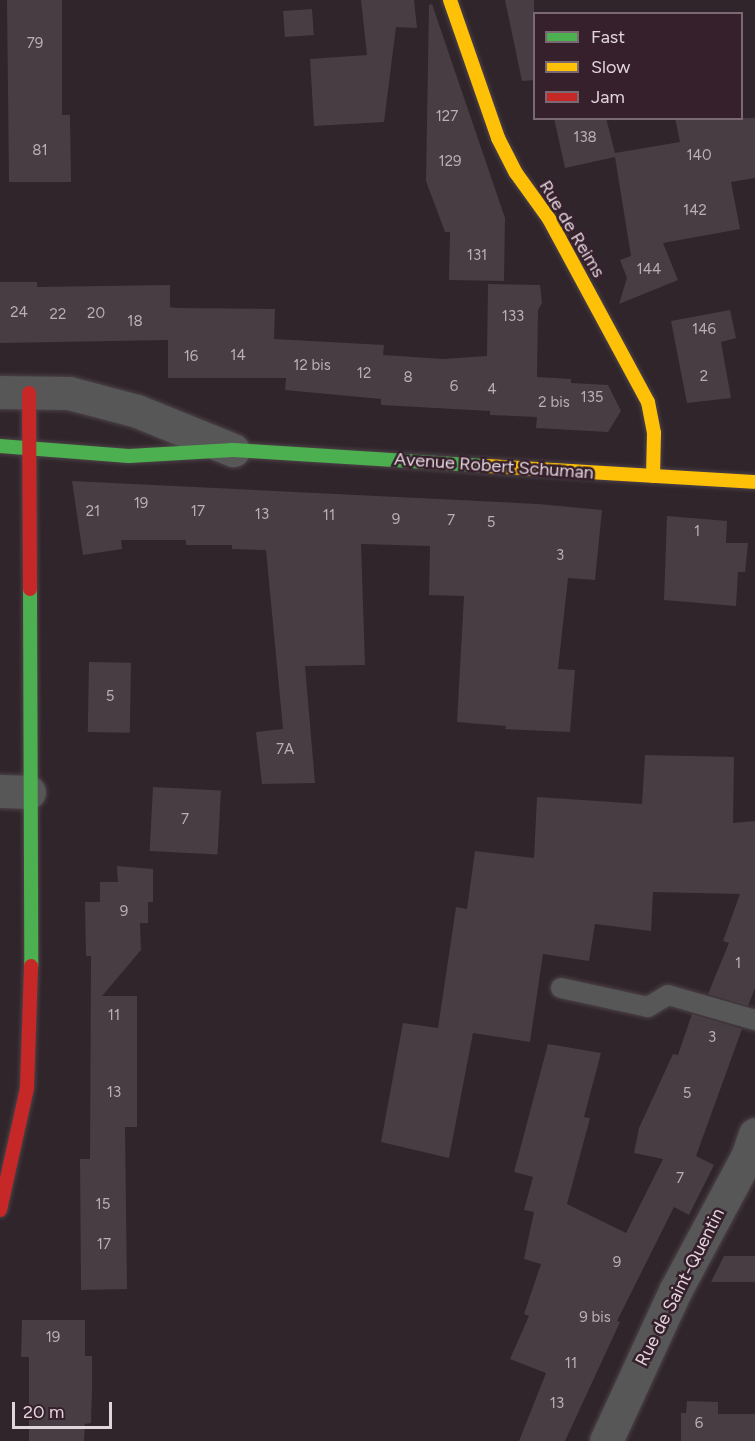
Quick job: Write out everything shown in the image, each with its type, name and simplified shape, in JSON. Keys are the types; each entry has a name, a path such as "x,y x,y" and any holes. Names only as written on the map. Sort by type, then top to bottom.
{"street":[{"name":"Rue de Reims","path":"450,0 498,138 516,172 549,219 648,402 654,433 653,476"},
{"name":"Avenue Robert Schuman","path":"14,393 69,393 137,411 233,450"},
{"path":"0,1210 27,1088 31,1015 15,791 28,446 14,393"},
{"name":"Avenue Robert Schuman","path":"0,446 28,446 129,456 233,450 755,482"},
{"name":"Rue de Saint-Quentin","path":"606,1441 675,1291 747,1157 755,1134"}],"lane":[{"path":"561,988 648,1007 668,995 755,1020"}],"building":[{"path":"7,0 62,0 62,115 70,115 71,182 9,182"},
{"path":"361,0 414,0 417,28 396,27 384,122 314,126 310,59 367,55"},
{"path":"505,0 534,0 533,80 522,81"},
{"path":"432,4 505,218 504,281 449,280 450,232 445,232 426,181 429,5"},
{"path":"312,9 314,35 285,37 283,11"},
{"path":"755,118 755,178 731,182 740,229 663,243 678,280 619,304 627,278 620,260 631,256 615,157 565,168 554,120 607,120 615,153 680,142 675,120"},
{"path":"0,282 37,282 37,287 170,285 170,307 275,309 274,339 384,345 383,355 443,359 487,356 488,284 540,285 542,303 538,310 537,377 571,379 571,383 608,385 621,411 608,432 536,428 537,417 490,415 490,411 381,405 381,399 285,390 286,378 168,378 168,340 0,343"},
{"path":"730,310 736,338 721,342 731,398 687,403 671,321"},
{"path":"72,481 538,504 602,510 595,580 568,578 558,669 575,670 570,732 505,729 506,726 457,722 464,596 429,595 430,546 361,544 365,665 305,666 315,783 262,784 256,732 283,729 266,550 232,549 232,545 186,545 186,540 121,540 122,549 83,555"},
{"path":"667,516 727,521 726,543 748,543 745,572 738,572 736,606 664,600"},
{"path":"89,662 131,663 130,733 88,732"},
{"path":"645,755 734,757 733,823 755,821 755,988 748,1006 708,994 729,943 723,941 740,894 653,892 651,931 595,924 589,961 543,954 530,1042 473,1033 449,1158 381,1142 403,1023 438,1028 456,907 467,909 475,851 534,858 537,797 642,804"},
{"path":"153,787 221,791 218,854 150,851"},
{"path":"117,866 153,869 153,902 148,902 148,923 140,923 141,950 102,996 137,996 137,1127 125,1127 127,1289 81,1290 80,1159 90,1159 91,956 86,956 85,902 100,902 100,882 118,882"},
{"path":"692,1014 742,1029 696,1156 714,1165 689,1215 674,1207 617,1321 620,1322 565,1441 519,1441 546,1373 510,1359 529,1316 524,1314 541,1264 524,1259 534,1212 524,1210 533,1177 514,1172 548,1044 601,1053 584,1117 590,1118 567,1204 626,1233 663,1159 634,1153 639,1128 673,1054 678,1055"},
{"path":"724,1256 755,1256 755,1282 711,1282"},
{"path":"22,1320 85,1320 85,1356 92,1356 92,1390 91,1423 85,1424 84,1441 29,1441 29,1357 21,1357"},
{"path":"687,1401 718,1402 718,1414 755,1414 755,1441 681,1441 681,1413 686,1413"}],"traffic: fast":[{"path":"0,446 129,456 233,450 486,466"},
{"path":"30,589 31,966"}],"traffic: slow":[{"path":"450,0 498,138 516,173 549,219 648,402 654,433 653,476"},
{"path":"486,466 755,482"}],"traffic: jam":[{"path":"29,393 30,589"},
{"path":"0,1210 27,1088 31,966"}]}
